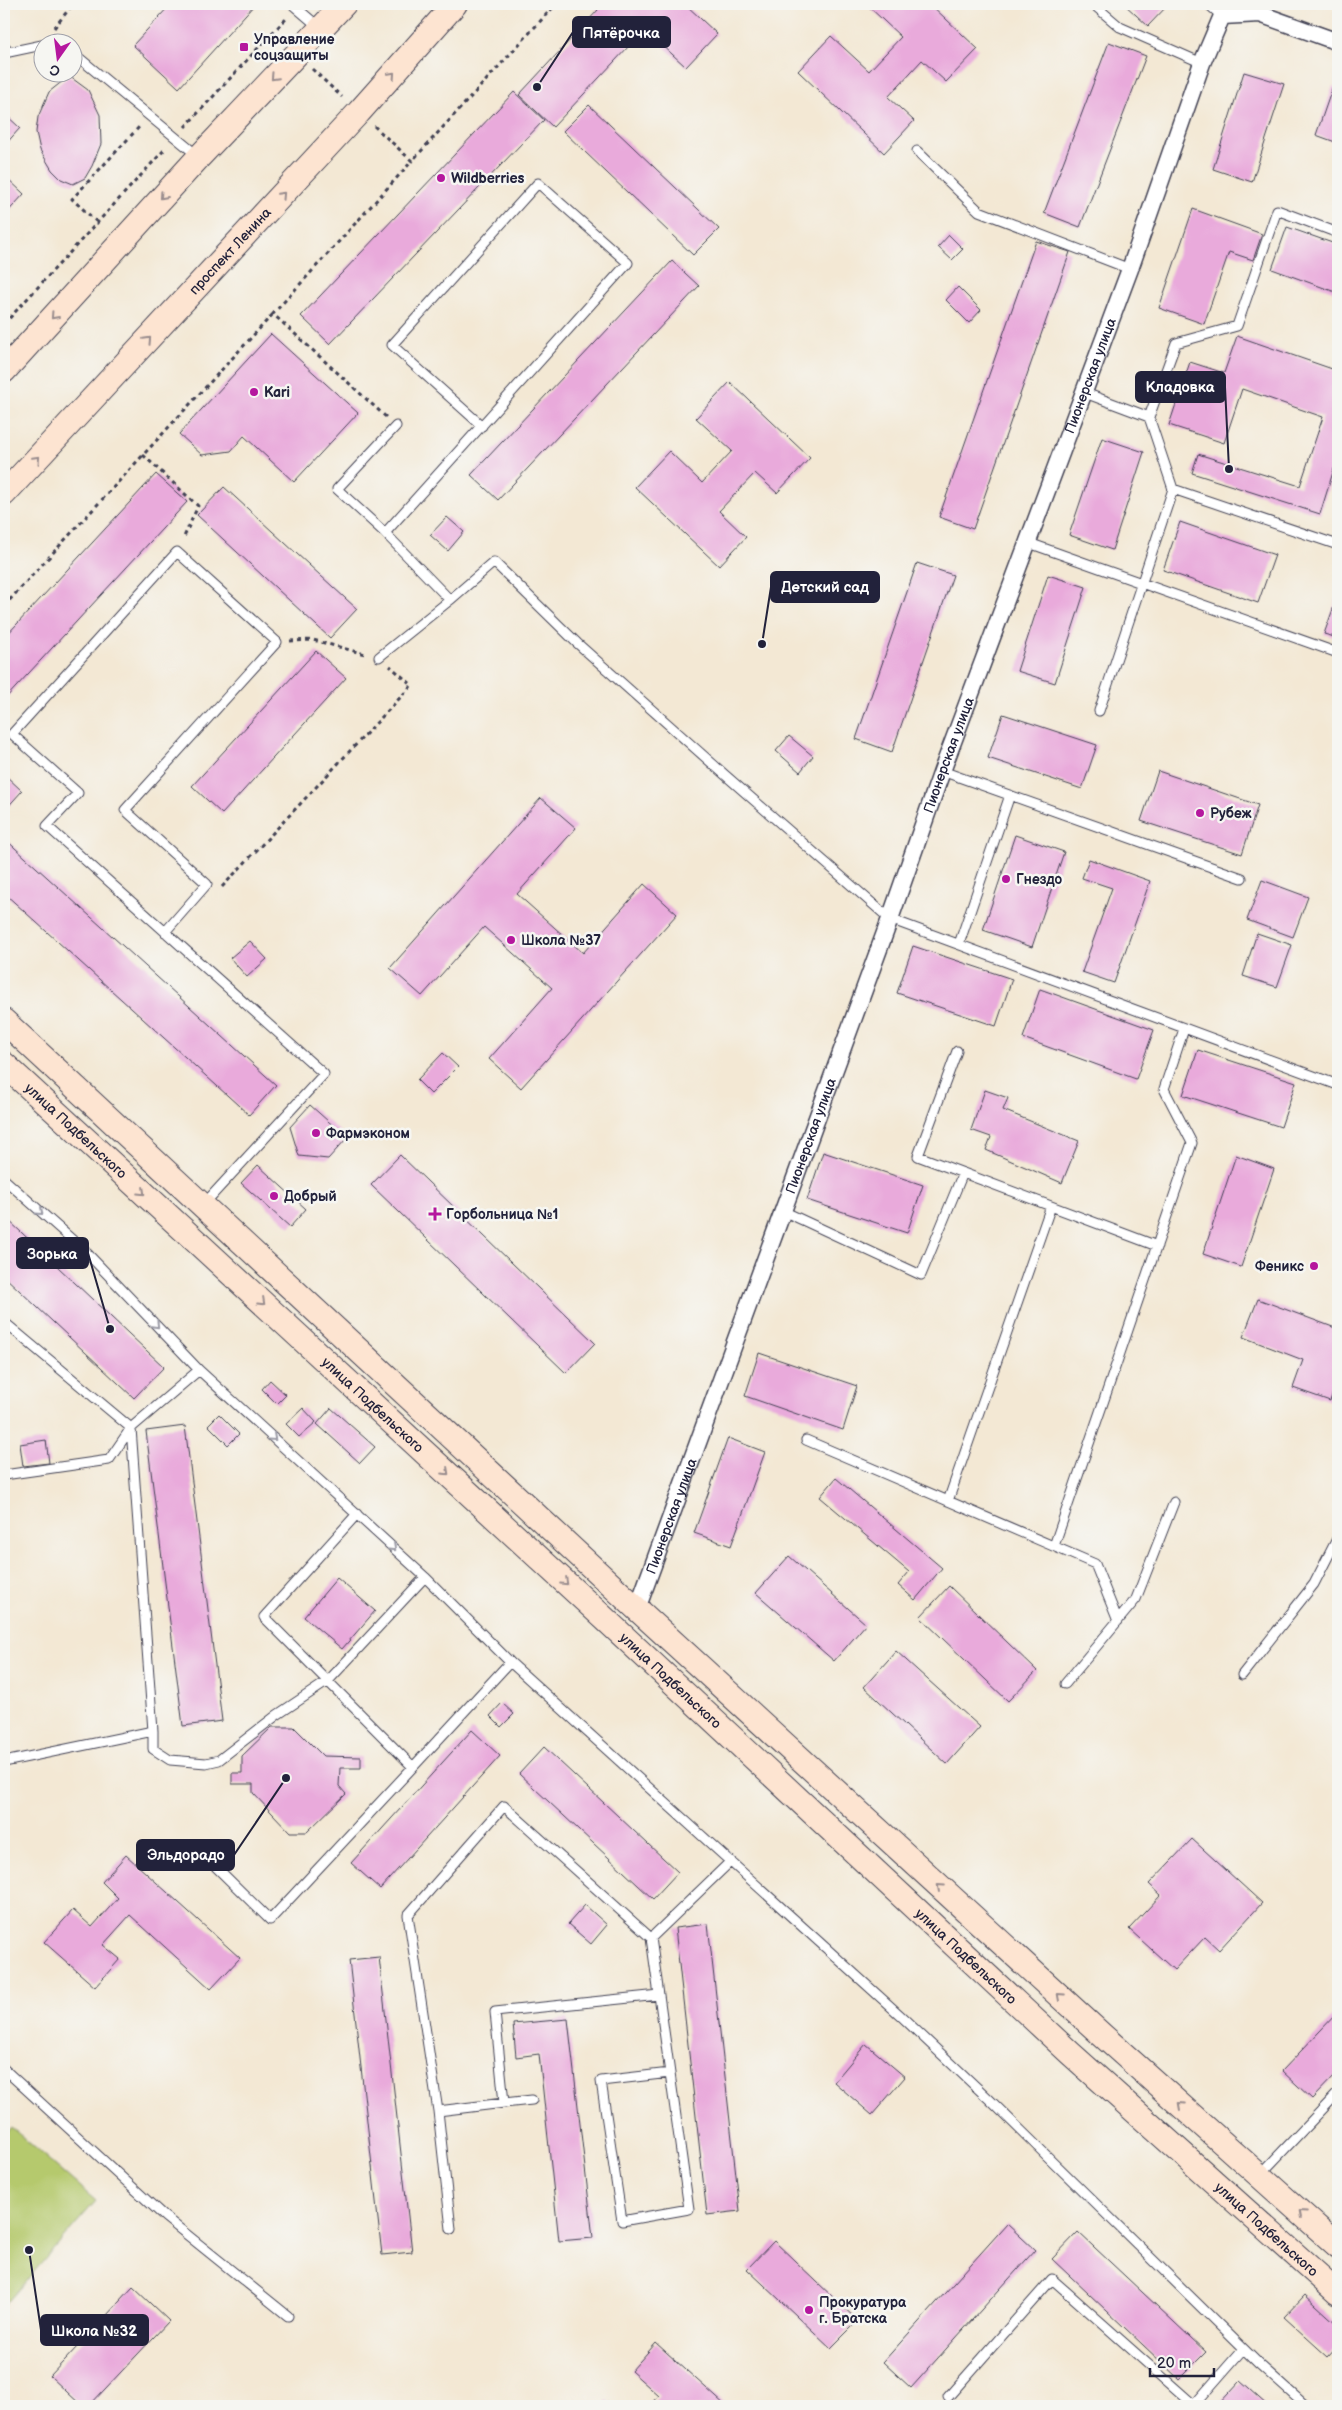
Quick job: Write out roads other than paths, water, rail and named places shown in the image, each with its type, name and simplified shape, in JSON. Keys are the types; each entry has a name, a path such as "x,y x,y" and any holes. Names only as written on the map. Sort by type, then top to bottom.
{"main road":[{"path":"4,372 199,157 344,4"},
{"name":"проспект Ленина","path":"4,494 359,112 455,4"},
{"path":"4,1022 637,1609 1102,2035 1338,2246"},
{"name":"улица Подбельского","path":"4,1064 767,1770 1063,2047 1338,2293"},
{"path":"767,1770 788,1747"}],"street":[{"name":"Пионерская улица","path":"637,1609 890,919 942,771 1085,393 1202,63 1224,10"},
{"path":"1224,10 1260,14 1338,42"}],"lane":[{"path":"1093,4 1120,28 1202,63"},
{"path":"1208,4 1224,10"},
{"path":"294,6 320,28"},
{"path":"4,47 9,52 32,48"},
{"path":"82,60 199,157"},
{"path":"918,150 979,212 1130,269"},
{"path":"385,533 482,426 628,263 538,183 392,345 482,426"},
{"path":"1099,711 1173,489 1149,417 1176,343 1237,326 1277,210 1338,233"},
{"path":"1085,393 1149,417"},
{"path":"396,426 337,490 385,533 450,600"},
{"path":"1173,489 1338,545"},
{"path":"1029,544 1338,653"},
{"path":"165,932 207,884 125,810 277,642 177,552 12,734 78,793 48,826 165,932 324,1074 202,1206"},
{"path":"379,657 494,562 621,682 890,919 1338,1085"},
{"path":"942,771 1242,878"},
{"path":"959,944 1010,794"},
{"path":"1054,1546 1192,1143 1164,1090 1184,1028"},
{"path":"958,1051 918,1156 1157,1246"},
{"path":"783,1212 921,1275 963,1173"},
{"path":"4,1179 86,1252 199,1370 357,1514 510,1662 731,1861 990,2100 1243,2349 1306,2406"},
{"path":"948,1501 1050,1206"},
{"path":"4,1322 131,1428 154,1749 170,1760 206,1763 219,1760 278,1715 328,1681 424,1577"},
{"path":"4,1475 109,1460 131,1428 199,1370"},
{"path":"806,1440 1096,1564 1118,1621"},
{"path":"1066,1684 1136,1599 1174,1502"},
{"path":"357,1514 264,1617 413,1767"},
{"path":"1242,1674 1314,1584 1338,1537"},
{"path":"213,1864 270,1920 510,1662"},
{"path":"4,1762 153,1731"},
{"path":"451,2230 438,2111 408,1916 504,1806 651,1938 689,2209 622,2221 601,2081 670,2074"},
{"path":"651,1938 731,1861"},
{"path":"504,2103 495,2012 659,1995"},
{"path":"4,2069 165,2217 288,2316"},
{"path":"1260,2175 1338,2093"},
{"path":"438,2111 532,2100"},
{"path":"948,2397 1052,2279 1195,2406 1243,2349"}],"place":[{"name":"Управление соцзащиты","path":"244,47"},
{"name":"Пятёрочка","path":"537,87"},
{"name":"Wildberries","path":"441,178"},
{"name":"Kari","path":"254,392"},
{"name":"Кладовка","path":"1229,469"},
{"name":"Детский сад","path":"762,644"},
{"name":"Рубеж","path":"1200,813"},
{"name":"Гнездо","path":"1006,879"},
{"name":"Школа №37","path":"511,940"},
{"name":"Фармэконом","path":"316,1133"},
{"name":"Добрый","path":"274,1196"},
{"name":"Горбольница №1","path":"435,1214"},
{"name":"Феникс","path":"1314,1266"},
{"name":"Зорька","path":"110,1329"},
{"name":"Эльдорадо","path":"286,1778"},
{"name":"Школа №32","path":"29,2250"},
{"name":"Прокуратура г. Братска","path":"809,2310"}]}
